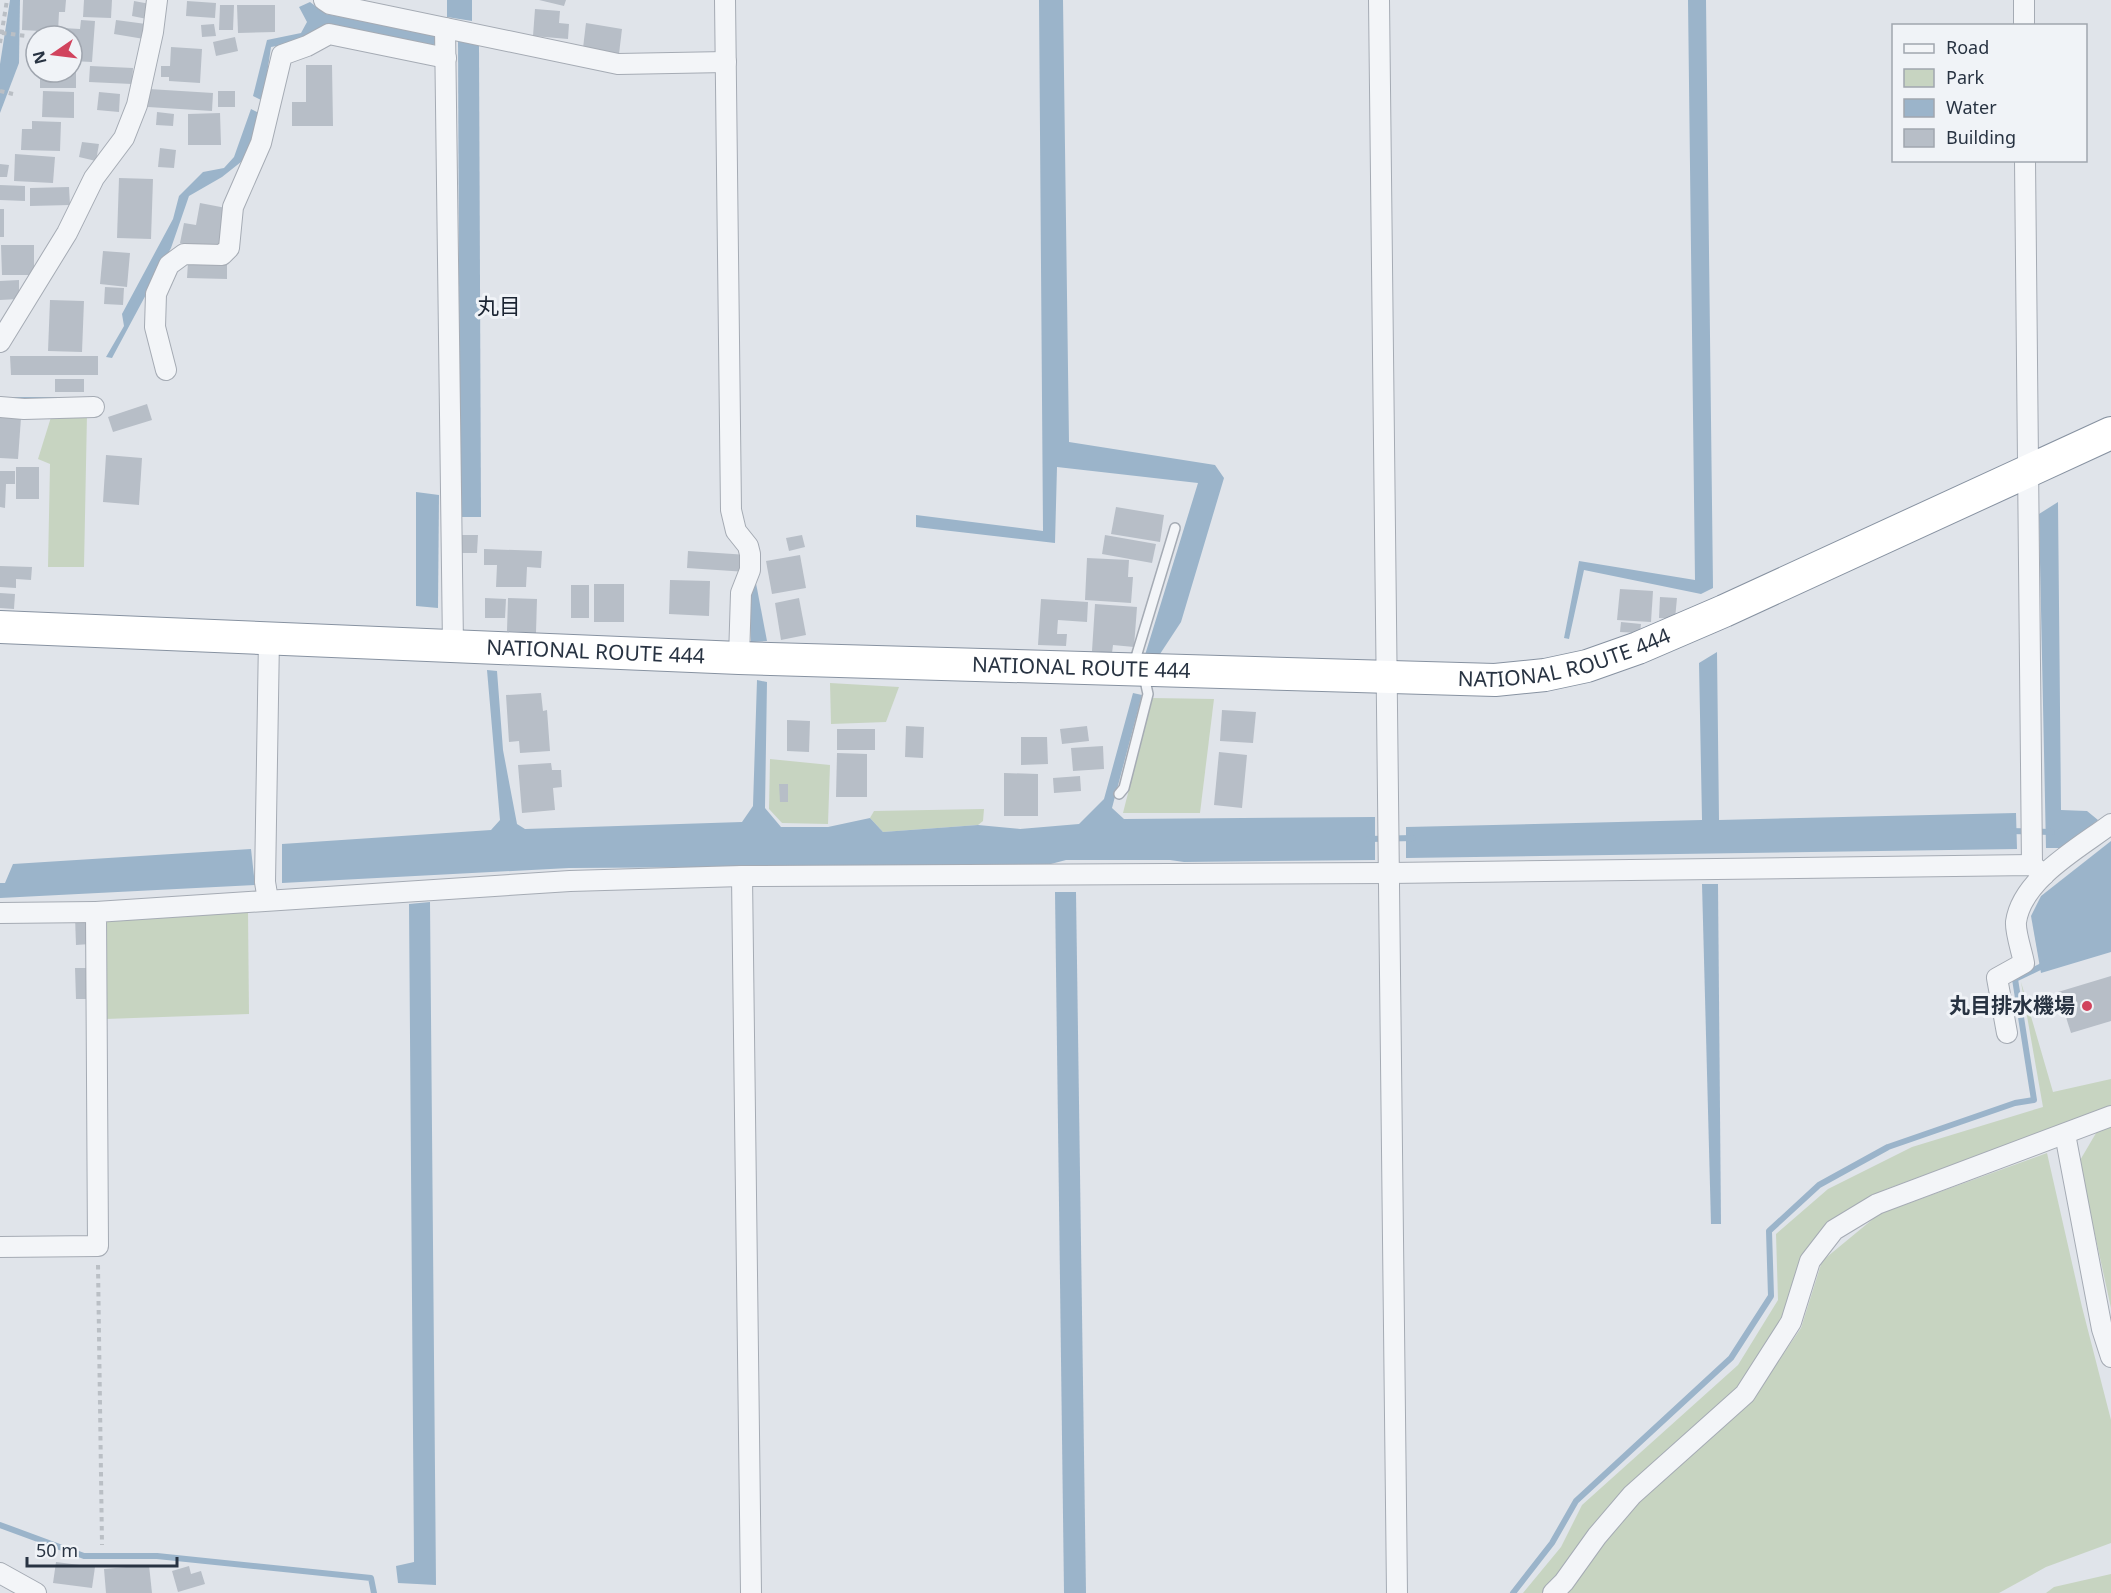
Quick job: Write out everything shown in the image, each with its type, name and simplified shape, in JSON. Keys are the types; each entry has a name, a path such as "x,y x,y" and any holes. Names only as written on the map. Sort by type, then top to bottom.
{"highway":[{"name":"NATIONAL ROUTE 444","path":"0,627 739,658 1496,680 1545,675 1587,666 1638,648 1724,611 2111,433"}],"street":[{"path":"0,342 67,233 94,178 124,138 137,105 153,32 157,0"},
{"path":"324,0 330,4 618,64 726,62"},
{"path":"725,0 731,510 736,531 748,546 750,554 750,570 741,593 739,658"},
{"path":"1379,0 1397,1593"},
{"path":"2024,0 2024,24"},
{"path":"445,28 453,646"},
{"path":"166,370 155,327 156,294 169,265 184,254 222,255 229,248 233,207 261,143 282,55 308,46 329,34 446,58"},
{"path":"2007,1033 1997,978 2024,963 2016,923 2038,870 2032,831 2025,162"},
{"path":"0,407 24,409 94,407"},
{"path":"268,900 265,882 269,638"},
{"path":"0,914 96,912 570,881 742,876 2038,870 2111,824"},
{"path":"742,876 751,1593"},
{"path":"0,1247 98,1246 96,912"},
{"path":"1553,1593 1632,1495 1745,1394 1791,1322 1810,1261 1834,1230 1877,1204 2111,1116"},
{"path":"2065,1134 2107,1328 2111,1357"},
{"path":"0,1573 36,1593"}],"lane":[{"path":"1119,794 1124,788 1148,694 1136,657 1174,528"}],"path":[{"path":"0,44 7,0"},
{"path":"2,33 24,36"},
{"path":"0,91 14,94"},
{"path":"98,1246 102,1545"}],"green space":[{"path":"52,414 87,414 84,567 48,567 50,464 38,459"},
{"path":"830,683 899,687 886,722 831,724"},
{"path":"1152,698 1214,699 1200,813 1123,813"},
{"path":"770,759 830,765 828,824 782,823 769,809"},
{"path":"984,809 983,821 978,825 883,832 870,818 874,811"},
{"path":"248,910 249,1014 105,1019 105,919"},
{"path":"2021,982 2053,1092 2111,1079 2111,1106 1884,1190 1830,1222 1786,1320 1743,1389 1603,1513 1554,1583 1544,1593 1523,1593 1561,1547 1582,1505 1738,1365 1778,1300 1776,1234 1828,1189 1912,1147 2043,1107"},
{"path":"2111,1124 2111,1308 2079,1162 2099,1128"},
{"path":"2047,1153 2082,1307 2111,1420 2111,1543 2046,1567 1999,1593 1566,1593 1634,1505 1748,1405 1801,1328 1822,1261 1879,1214"},
{"path":"2111,1574 2111,1593 2046,1593 2054,1587"}],"water":[{"path":"10,0 20,0 19,63 0,113 0,64"},
{"path":"447,0 472,0 472,21 447,17"},
{"path":"1039,0 1063,0 1069,442 1215,465 1224,478 1181,622 1160,654 1145,655 1198,483 1057,467 1055,543 916,527 916,515 1043,531"},
{"path":"1688,0 1706,0 1713,588 1701,594 1584,570 1569,639 1564,638 1579,561 1695,580"},
{"path":"310,2 326,14 434,35 436,43 432,46 305,41 271,47 263,101 253,96 267,40 301,33 307,22 299,7"},
{"path":"458,40 479,45 481,517 460,517"},
{"path":"251,109 259,113 246,158 222,177 189,196 171,248 112,358 106,357 124,326 122,314 173,219 179,196 203,172 224,168 234,157"},
{"path":"0,397 88,397 88,401 0,401"},
{"path":"416,492 439,495 438,608 416,606"},
{"path":"2058,502 2061,810 2087,811 2098,820 2064,848 2046,848 2039,514"},
{"path":"755,578 767,641 751,642 748,591"},
{"path":"1717,652 1719,820 2016,813 2017,849 1406,858 1406,827 1702,820 1699,663"},
{"path":"487,670 497,671 503,750 517,824 525,829 742,822 753,806 757,680 767,682 765,808 781,827 828,827 870,818 883,832 978,825 1020,829 1079,824 1104,799 1133,693 1142,695 1112,808 1124,819 1375,817 1375,860 1184,862 1066,860 1047,865 569,868 282,883 282,844 491,830 500,820"},
{"path":"2111,841 2111,952 2041,973 2031,916 2041,896"},
{"path":"251,849 255,885 0,898 0,883 5,883 13,864"},
{"path":"1702,884 1718,884 1721,1224 1711,1224"},
{"path":"1055,892 1076,892 1086,1593 1064,1593"},
{"path":"430,902 436,1585 398,1583 396,1566 414,1562 409,904"}],"building":[{"path":"23,0 66,0 65,12 59,12 58,24 24,24 24,30 22,30"},
{"path":"84,0 112,0 111,18 83,17"},
{"path":"539,0 566,0 564,6"},
{"path":"134,1 150,4 147,19 132,16"},
{"path":"187,1 216,3 215,18 186,16"},
{"path":"220,5 234,5 233,30 219,30"},
{"path":"237,5 275,5 275,32 238,33"},
{"path":"535,9 560,11 559,23 569,24 568,39 533,36"},
{"path":"81,20 95,21 92,62 84,62 84,24 81,24"},
{"path":"116,20 146,24 144,39 114,34"},
{"path":"586,23 622,29 619,54 583,48"},
{"path":"214,24 216,36 202,37 201,25"},
{"path":"235,37 238,51 216,56 213,42"},
{"path":"171,47 202,49 200,83 169,81 169,77 161,77 161,66 170,66"},
{"path":"306,65 332,65 333,126 292,126 292,102 306,102"},
{"path":"90,66 133,68 132,84 89,82"},
{"path":"40,84 76,84 76,88 40,88"},
{"path":"149,89 213,93 212,111 148,107"},
{"path":"43,91 74,92 74,118 42,117"},
{"path":"218,91 235,91 235,107 218,107"},
{"path":"99,92 120,94 119,112 97,110"},
{"path":"157,112 174,114 173,126 156,125"},
{"path":"220,113 221,145 188,145 188,114"},
{"path":"32,121 61,122 60,151 21,150 22,129 32,129"},
{"path":"82,142 99,144 96,161 79,157"},
{"path":"160,148 176,150 174,168 158,167"},
{"path":"15,154 55,157 53,183 14,181"},
{"path":"0,164 9,165 7,177 0,177"},
{"path":"119,178 153,179 151,239 117,238"},
{"path":"0,185 25,186 25,201 0,200"},
{"path":"69,187 70,205 30,206 30,188"},
{"path":"200,203 226,208 219,249 180,243 184,223 196,225"},
{"path":"0,209 4,209 4,237 0,237"},
{"path":"1,245 34,245 34,275 2,275"},
{"path":"103,251 130,253 127,287 100,284"},
{"path":"188,262 227,263 227,279 187,278"},
{"path":"19,280 19,299 0,300 0,281"},
{"path":"105,287 124,288 123,305 104,304"},
{"path":"50,300 84,301 82,352 48,351"},
{"path":"10,356 98,356 98,375 11,375"},
{"path":"55,379 84,379 84,392 55,392"},
{"path":"147,404 152,420 113,432 108,417"},
{"path":"0,416 21,418 18,459 0,458"},
{"path":"106,455 142,458 139,505 103,502"},
{"path":"16,467 39,467 39,499 16,499"},
{"path":"0,471 15,471 15,484 6,484 5,508 0,507"},
{"path":"1116,507 1164,515 1160,542 1111,534"},
{"path":"461,535 478,535 477,553 461,553"},
{"path":"802,535 805,547 789,551 786,538"},
{"path":"1105,535 1156,544 1152,563 1102,554"},
{"path":"484,549 542,551 541,568 527,567 526,587 496,587 497,565 484,565"},
{"path":"688,551 748,555 747,572 687,568"},
{"path":"800,555 806,588 772,594 766,561"},
{"path":"1087,558 1129,560 1128,577 1133,577 1131,603 1085,600"},
{"path":"0,566 32,567 31,580 16,579 16,588 0,587"},
{"path":"670,580 710,581 709,616 669,614"},
{"path":"594,584 624,584 624,622 594,622"},
{"path":"571,585 589,585 589,618 571,618"},
{"path":"1620,589 1653,591 1651,622 1617,620"},
{"path":"0,593 15,594 14,609 0,608"},
{"path":"1660,597 1677,598 1675,619 1659,618"},
{"path":"485,598 506,599 505,618 485,618"},
{"path":"508,598 537,599 536,633 507,631"},
{"path":"799,598 806,635 781,640 775,603"},
{"path":"1041,599 1088,602 1087,622 1058,620 1057,634 1067,634 1066,646 1038,645"},
{"path":"1095,604 1137,607 1134,647 1113,645 1112,653 1092,651"},
{"path":"1621,622 1641,624 1640,633 1620,632"},
{"path":"541,693 543,711 547,710 550,751 520,753 519,741 509,742 506,695"},
{"path":"1222,710 1256,712 1253,743 1220,741"},
{"path":"787,720 810,721 809,752 787,751"},
{"path":"906,726 924,727 923,758 905,757"},
{"path":"1087,726 1089,741 1062,744 1060,729"},
{"path":"837,729 875,729 875,750 837,750"},
{"path":"1021,737 1047,737 1048,764 1021,765"},
{"path":"1103,746 1104,769 1073,771 1071,748"},
{"path":"1219,752 1247,755 1242,808 1214,805"},
{"path":"837,753 867,754 867,797 836,797"},
{"path":"551,763 552,770 561,770 562,787 553,788 555,810 522,813 518,765"},
{"path":"1004,773 1038,774 1038,816 1004,816"},
{"path":"1080,776 1081,791 1054,793 1053,778"},
{"path":"779,784 788,784 788,802 780,802"},
{"path":"89,916 90,944 76,945 75,917"},
{"path":"75,968 89,968 90,999 76,999"},
{"name":"丸目排水機場","path":"2111,976 2111,1021 2071,1033 2058,992"},
{"path":"56,1562 95,1567 92,1588 53,1583"},
{"path":"149,1565 152,1593 106,1593 104,1569"},
{"path":"189,1566 191,1574 201,1571 205,1584 178,1592 172,1571"}],"waterway":[{"path":"2008,831 2052,832"},
{"path":"1369,839 1413,838"},
{"path":"1513,1593 1552,1543 1576,1501 1731,1358 1771,1296 1769,1231 1819,1185 1888,1147 2015,1103 2034,1100 2015,979 2047,962"},
{"path":"0,1525 84,1556 157,1556 371,1578 374,1593"}],"place":[{"name":"丸目排水機場","path":"2087,1006"}],"district":[{"name":"丸目","path":"499,306"}]}
